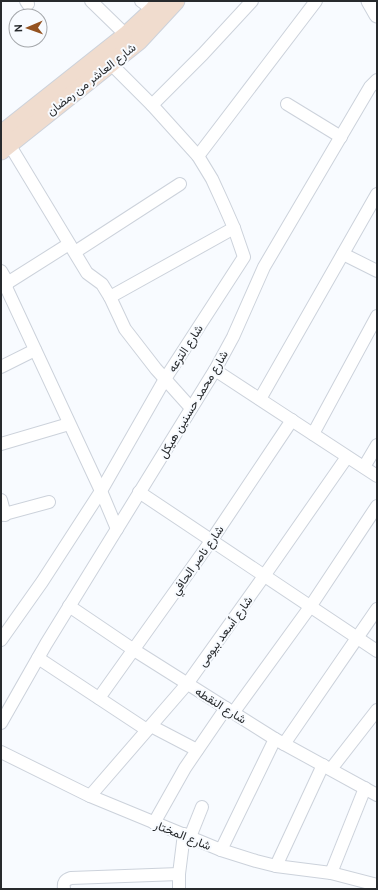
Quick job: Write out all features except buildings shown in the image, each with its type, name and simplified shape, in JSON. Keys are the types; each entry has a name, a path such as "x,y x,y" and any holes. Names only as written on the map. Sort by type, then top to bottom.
{"main road":[{"name":"شارع العاشر من رمضان","path":"4,143 111,64 139,41 176,1"},
{"name":"شارع العاشر من رمضان","path":"4,143 126,35 151,4"}],"street":[{"path":"91,1 126,35"},
{"path":"152,105 203,54 252,1"},
{"path":"198,156 316,1"},
{"path":"369,1 377,15"},
{"name":"شارع الترعه","path":"1,640 42,582 101,491 165,379 243,260 243,253 234,228 212,179 198,156 152,105 111,64"},
{"name":"شارع محمد حسنين هيكل","path":"1,723 69,606 215,370 233,337 264,267 370,87 377,80"},
{"path":"287,104 341,137"},
{"path":"4,143 89,275 102,284 110,297 125,329 156,369 191,408"},
{"path":"4,285 72,248 180,184"},
{"path":"260,399 377,194"},
{"path":"110,297 234,228"},
{"path":"343,254 377,271"},
{"path":"1,272 4,285 101,491 117,529"},
{"path":"313,434 377,316"},
{"path":"1,367 35,350"},
{"path":"215,370 377,476"},
{"name":"شارع ناصر الحافي","path":"99,698 211,541 292,420"},
{"path":"1,444 69,424"},
{"path":"364,467 377,445"},
{"name":"شارع أسعد بيومى","path":"90,796 187,684 348,456"},
{"path":"140,492 377,651"},
{"path":"1,500 3,515 49,502"},
{"path":"154,823 185,768 197,750 310,607 377,506"},
{"name":"شارع النقطه","path":"69,606 134,650 279,741 377,795"},
{"path":"221,850 279,741 377,609"},
{"path":"38,658 99,698 149,728 197,750"},
{"path":"276,866 327,767 377,710"},
{"name":"شارع المختار","path":"1,752 90,796 221,850 256,862 331,873 377,885"},
{"path":"331,873 365,788"},
{"path":"180,889 179,874 187,836 202,806"},
{"path":"64,889 65,881 71,878 179,874"}]}
